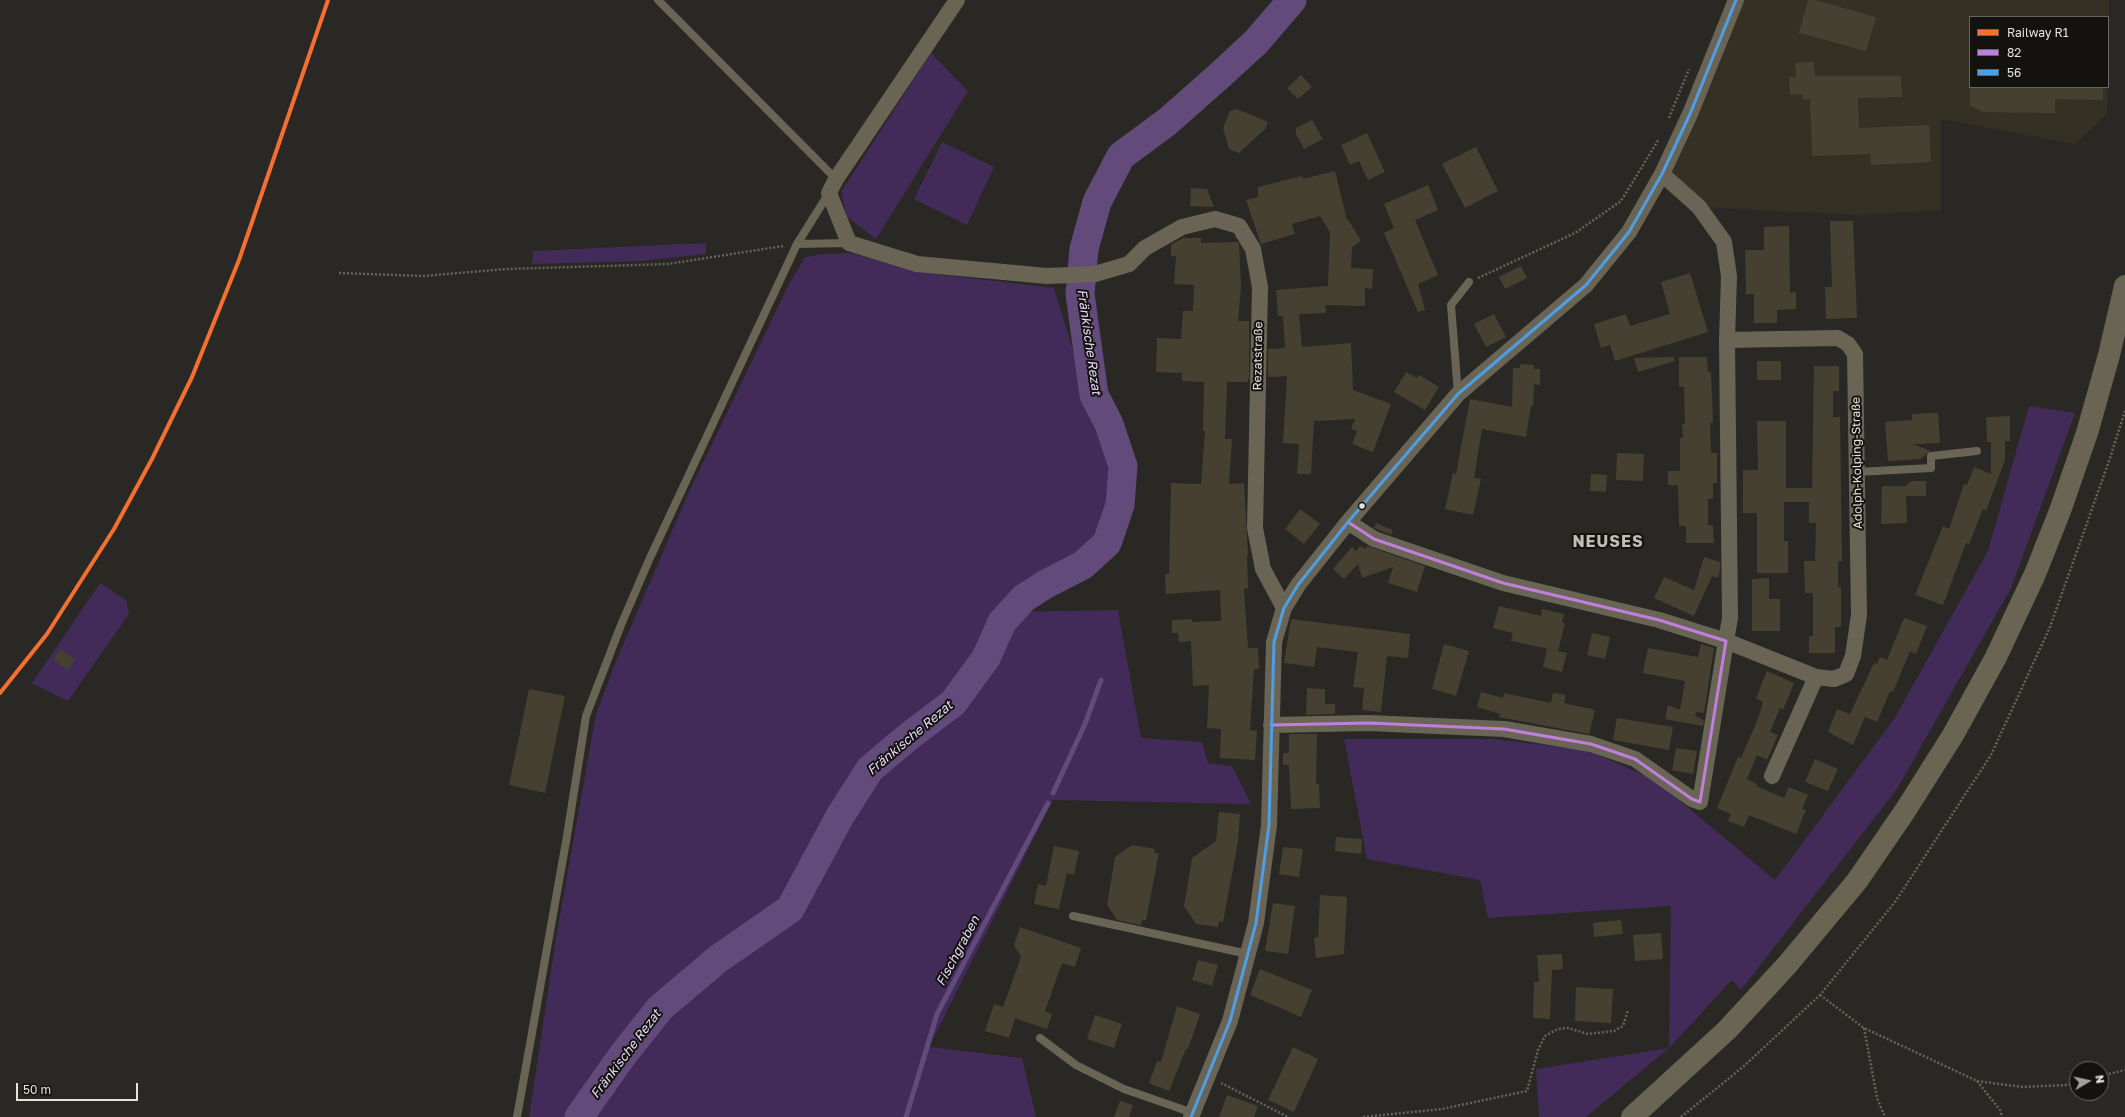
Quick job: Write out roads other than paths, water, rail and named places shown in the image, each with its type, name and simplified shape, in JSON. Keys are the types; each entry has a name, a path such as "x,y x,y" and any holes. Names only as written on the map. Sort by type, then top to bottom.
{"main road":[{"path":"1632,1117 1727,1030 1787,965 1857,881 1905,811 1952,735 1999,650 2035,574 2060,510 2088,433 2109,355 2125,286"}],"street":[{"path":"849,243 829,193 836,179 957,0"},
{"path":"1192,1115 1230,1021 1256,923 1269,825 1274,642 1284,608 1298,585 1348,522 1458,394 1586,285 1629,232 1662,174 1690,114 1736,0"},
{"path":"1271,725 1369,723 1504,729 1591,744 1635,758 1692,799 1700,802 1730,618 1727,340 1730,276 1724,242 1699,207 1662,174"},
{"name":"Rezatstraße","path":"849,243 917,264 1047,276 1095,274 1129,264 1145,248 1182,227 1215,219 1239,226 1253,250 1260,287 1255,528 1263,569 1284,608"},
{"name":"Adolph-Kolping-Straße","path":"1348,522 1374,539 1503,583 1659,620 1726,641 1816,677 1834,679 1846,674 1853,656 1859,615 1855,354 1848,344 1838,338 1727,340"},
{"path":"1772,776 1816,677"}],"lane":[{"path":"658,0 836,179"},
{"path":"517,1117 567,836 586,716 621,625 649,560 797,244 829,193"},
{"path":"797,244 849,243"},
{"path":"1458,394 1451,305 1469,282"},
{"path":"1858,472 1931,468 1932,456 1977,451"},
{"path":"1073,916 1248,954"},
{"path":"1040,1038 1076,1065 1124,1089 1192,1115"}],"waterway":[{"name":"Fränkische Rezat","path":"579,1117 622,1056 660,1008 718,959 790,909 840,816 870,769 908,737 953,703 986,658 1002,622 1024,598 1046,584 1083,565 1107,543 1120,505 1123,466 1109,424 1094,395 1080,294 1084,249 1097,202 1121,156 1167,122 1218,77 1256,42 1292,0"},
{"name":"Fischgraben","path":"1053,793 1085,724 1101,680"},
{"name":"Fischgraben","path":"906,1117 937,1014 1048,803"}],"rail line":[{"name":"R1","path":"0,693 47,634 114,529 152,459 192,377 239,260 328,0"}],"district":[{"name":"NEUSES","path":"1608,542"}]}
